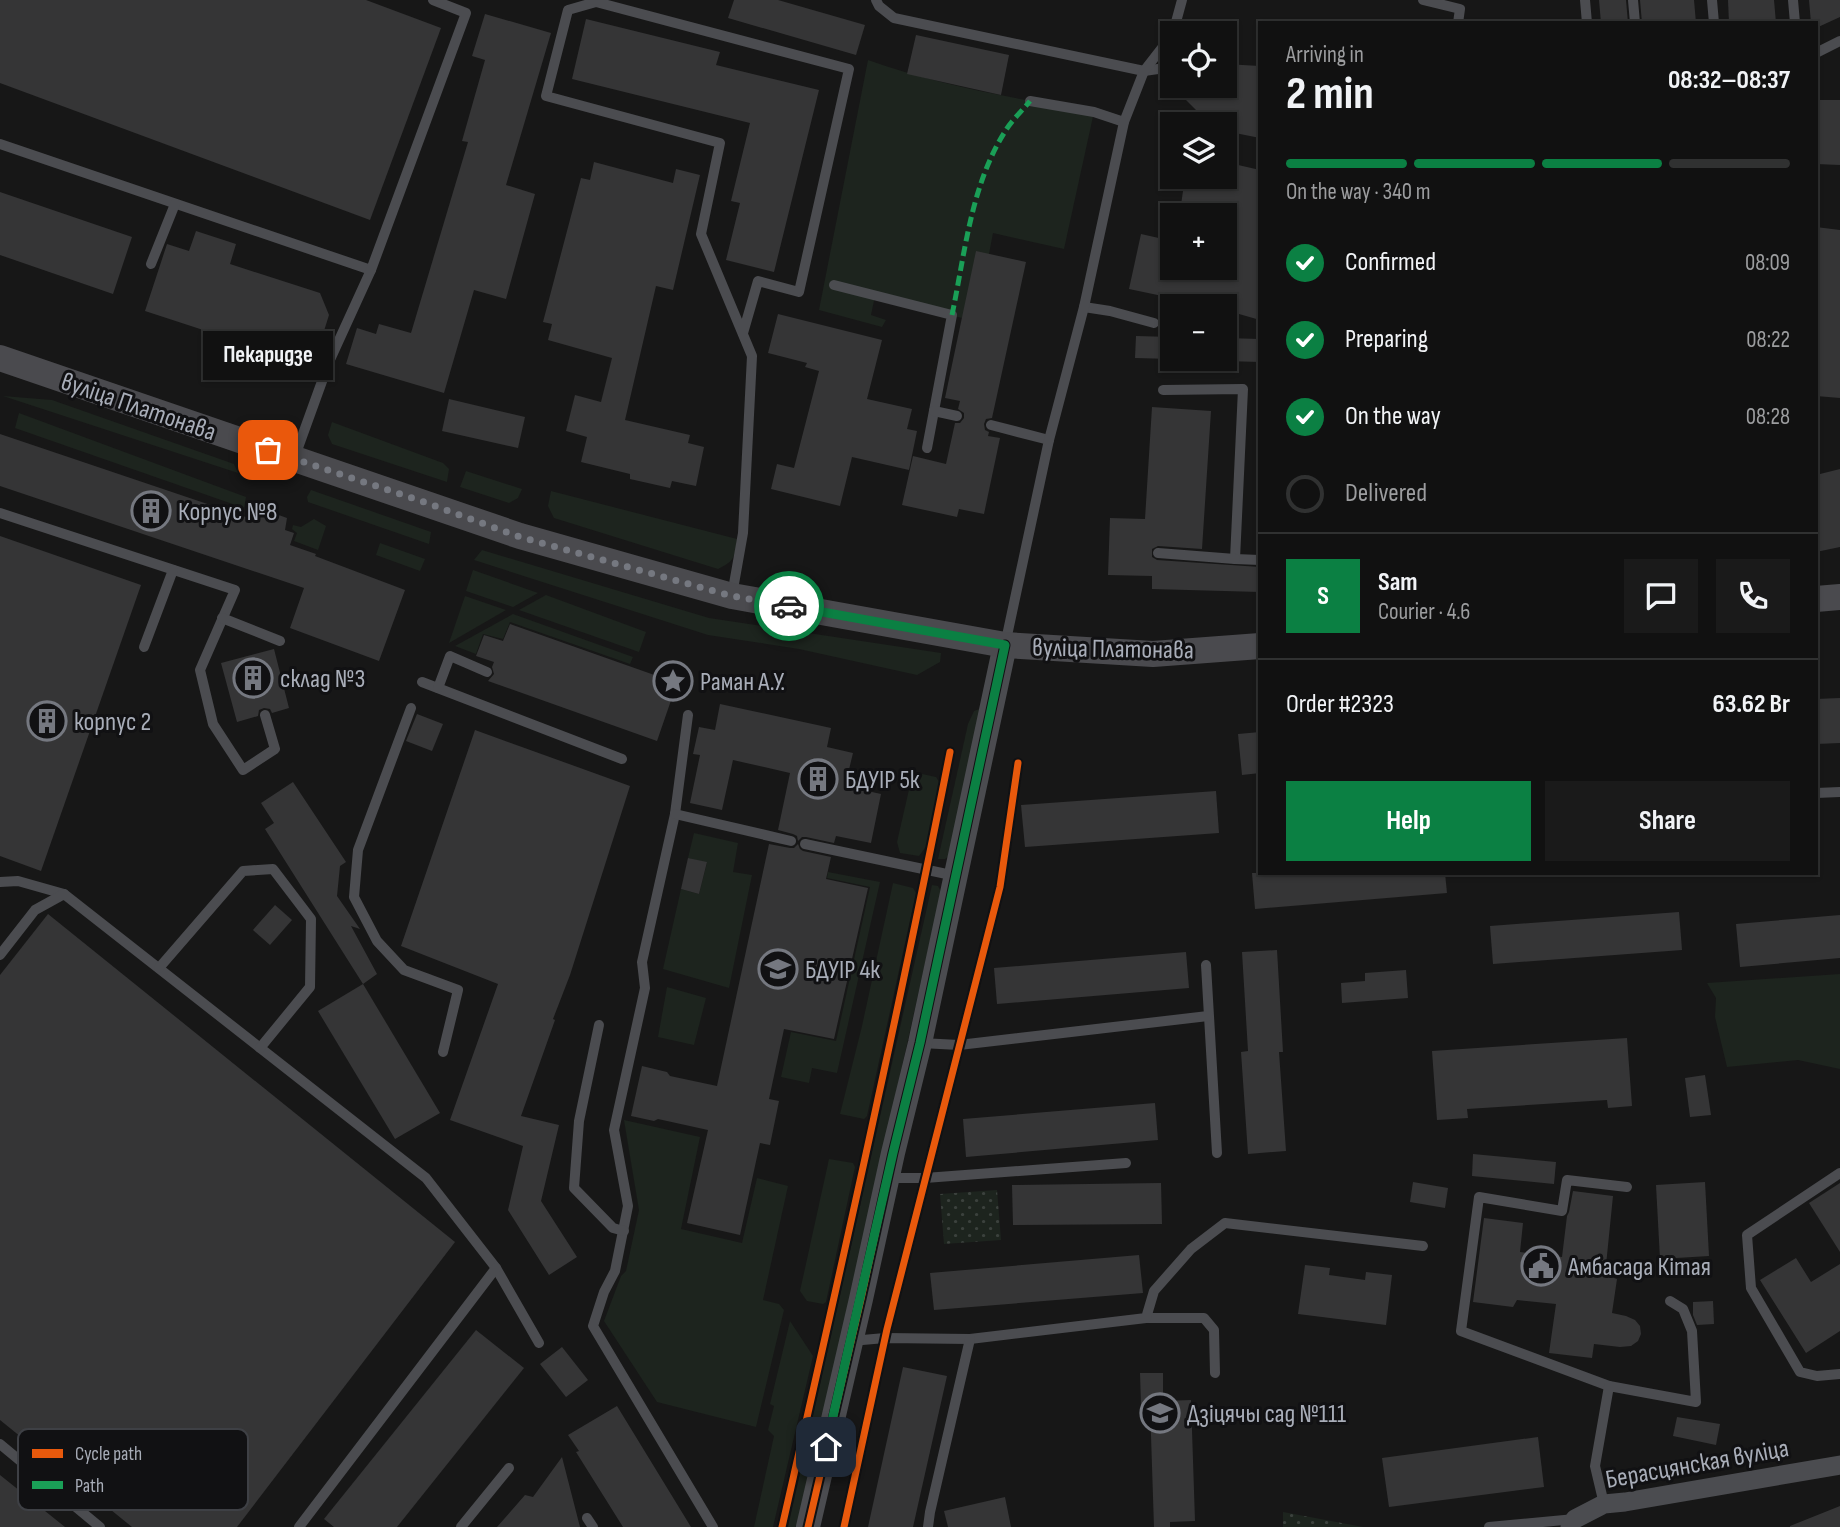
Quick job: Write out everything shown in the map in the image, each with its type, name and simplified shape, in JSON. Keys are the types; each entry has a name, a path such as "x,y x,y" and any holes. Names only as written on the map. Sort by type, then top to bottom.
{"main road":[{"name":"вуліца Платонава","path":"14,367 424,502 520,537 732,596 1005,645 1153,654 1258,646"},
{"path":"1818,599 1840,597"}],"street":[{"path":"808,1527 920,1043 1005,645"},
{"name":"Берасцянская вуліца","path":"1573,1523 1604,1504 1840,1465"}],"lane":[{"path":"294,460 329,362 371,270 466,13 433,0"},
{"path":"876,0 879,6 894,18 1144,71 1160,69"},
{"path":"1176,21 1182,0"},
{"path":"1423,0 1460,9 1458,21"},
{"path":"1585,0 1587,21"},
{"path":"1633,0 1635,21"},
{"path":"1712,0 1714,21"},
{"path":"1793,0 1795,21"},
{"path":"732,596 743,533 752,356 701,233 720,143 546,96 568,10 596,2 849,69 799,292 758,281 743,333"},
{"path":"1818,52 1840,41"},
{"path":"1005,645 1049,440 1084,307 1124,122 1144,71 1160,51"},
{"path":"1030,101 1094,112 1124,122"},
{"path":"0,144 371,270"},
{"path":"151,264 175,204"},
{"path":"834,285 952,315 927,448"},
{"path":"1084,307 1154,323"},
{"path":"1163,390 1243,389 1235,559"},
{"path":"934,411 957,416"},
{"path":"991,425 1049,440"},
{"path":"0,513 235,590 200,670 213,724 243,770 275,749 265,715"},
{"path":"1158,553 1258,560"},
{"path":"144,647 173,570"},
{"path":"222,618 280,641"},
{"path":"438,688 450,656 487,672"},
{"path":"422,682 622,760"},
{"path":"411,708 358,850 354,897 377,941 404,970 458,990 443,1052"},
{"path":"688,715 675,814 642,962 645,988 614,1130 628,1206 615,1271 604,1292 593,1326 713,1527"},
{"path":"1818,793 1840,792"},
{"path":"675,814 791,841"},
{"path":"805,844 957,877"},
{"path":"159,968 243,872 273,869 311,919 310,987 260,1048"},
{"path":"0,882 18,881 64,894 426,1178 496,1268 539,1343"},
{"path":"0,955 35,910 64,894"},
{"path":"1206,965 1217,1153"},
{"path":"920,1043 958,1045 1208,1016"},
{"path":"599,1025 579,1121 574,1188 612,1228 624,1231"},
{"path":"888,1178 925,1178 1126,1163"},
{"path":"1840,1173 1748,1234 1751,1288 1800,1372 1817,1376 1840,1374"},
{"path":"1628,1187 1567,1180 1562,1211 1479,1197 1461,1331 1609,1386 1696,1402 1692,1331 1684,1309 1670,1301"},
{"path":"1146,1318 1154,1291 1191,1249 1225,1223 1423,1246"},
{"path":"299,1527 496,1268"},
{"path":"851,1341 885,1338 970,1339 1146,1318 1204,1318 1214,1330 1215,1373"},
{"path":"928,1527 970,1339"},
{"path":"1604,1504 1595,1466 1609,1386"},
{"path":"0,1444 18,1459"},
{"path":"461,1527 509,1468"},
{"path":"80,1510 100,1527"},
{"path":"1489,1527 1573,1523"}],"shaded area":[{"path":"868,60 1008,97 1094,112 1064,249 993,233 989,254 962,318 875,296 871,315 886,320 882,327 819,310"},
{"path":"3,396 52,400 234,464 238,473"},
{"path":"19,413 246,497 244,508 15,428"},
{"path":"332,422 443,463 449,469 447,482 332,444 328,435"},
{"path":"466,471 522,489 518,498 509,503 460,487"},
{"path":"311,490 431,532 429,544 308,502 307,497"},
{"path":"551,491 737,539 735,554 728,563 718,569 554,518 548,506"},
{"path":"314,519 326,526 318,550 294,541 297,533 292,529 293,525 301,527"},
{"path":"380,543 425,559 420,571 376,555"},
{"path":"482,550 709,618 941,653 940,662 917,675 799,649 708,635 474,560"},
{"path":"473,570 538,593 513,607 466,591"},
{"path":"546,595 646,632 639,652 519,610"},
{"path":"465,596 506,610 449,643"},
{"path":"513,614 633,657 630,664 510,622 503,639 483,634 476,654 455,646"},
{"path":"982,708 949,856 938,859 968,724 974,711"},
{"path":"913,772 936,777 940,783 927,845 919,856 900,853 897,842"},
{"path":"694,833 738,843 733,872 752,875 729,988 663,969 681,889 699,894 707,863 688,858"},
{"path":"828,872 880,882 837,1073 812,1068 809,1083 781,1077 791,1032 836,1041 870,887 827,878"},
{"path":"893,883 913,888 916,893 867,1116 864,1119 840,1114"},
{"path":"932,885 938,886 941,892 799,1527 788,1527"},
{"path":"1840,974 1840,1069 1798,1060 1727,1067 1715,1017 1716,998 1707,983"},
{"path":"667,987 706,998 694,1045 658,1037"},
{"path":"624,1120 700,1137 681,1229 742,1243 757,1178 788,1186 763,1300 779,1304 784,1310 756,1427 657,1402 604,1321 621,1276 626,1271 639,1210"},
{"path":"829,1159 853,1163 855,1167 826,1302 823,1304 807,1301 800,1291"},
{"path":"997,1190 1001,1240 944,1244 940,1194"},
{"path":"790,1321 813,1356 773,1527 754,1527 774,1436 768,1430 774,1406 770,1404"},
{"path":"1283,1512 1363,1527 1283,1527"}],"building":[{"path":"0,0 366,0 441,28 370,220 0,83"},
{"path":"734,0 778,0 865,25 856,55 728,18"},
{"path":"1599,0 1626,0 1628,21 1601,21"},
{"path":"1640,0 1694,0 1696,21 1642,21"},
{"path":"1728,0 1774,0 1776,21 1729,21"},
{"path":"1809,0 1840,0 1840,17 1818,27 1818,21 1811,21"},
{"path":"485,14 551,33 506,185 535,194 506,299 474,290 444,393 346,364 357,328 376,334 379,324 411,333 468,142 462,141 485,60 472,56"},
{"path":"586,19 720,52 716,65 819,90 774,272 726,260 740,203 731,201 750,123 572,79"},
{"path":"916,35 1009,55 1001,95 907,74"},
{"path":"1237,65 1258,66 1258,138 1237,133 1237,112 1198,112 1185,99 1237,98"},
{"path":"1818,100 1840,100 1840,165 1818,164"},
{"path":"594,162 673,183 676,169 700,175 673,290 656,286 625,420 690,435 688,443 704,447 696,486 672,481 670,488 630,479 630,474 581,462 587,437 566,431 575,395 601,402 612,358 548,340 552,324 543,322 581,178 590,180"},
{"path":"1237,165 1258,170 1258,319 1237,313 1237,294 1160,296 1129,289 1141,234 1160,238 1160,280 1237,280 1237,203 1181,203 1183,189 1237,189"},
{"path":"0,192 132,237 113,294 0,255"},
{"path":"1818,227 1840,230 1840,398 1818,396"},
{"path":"196,231 236,244 230,264 320,293 329,315 313,366 145,311 167,244 189,251"},
{"path":"976,251 1026,262 992,418 986,419 984,424 985,430 989,432 988,436 1000,438 984,514 959,509 957,517 902,505 913,456 946,464 955,423 960,423 964,418 964,413 958,409 960,401 945,398"},
{"path":"778,314 882,340 867,399 912,409 907,429 917,431 909,470 852,457 840,506 771,489 777,464 794,468 819,371 805,367 807,363 768,353"},
{"path":"1136,336 1160,337 1160,359 1135,358"},
{"path":"1237,338 1258,339 1258,362 1237,361"},
{"path":"449,399 525,417 518,448 442,431"},
{"path":"1152,407 1211,411 1202,549 1158,546 1152,549 1152,557 1157,560 1258,567 1258,592 1152,589 1152,576 1108,575 1110,518 1145,519"},
{"name":"Корпус №8","path":"0,434 246,517 251,505 287,518 285,530 294,533 290,545 405,590 379,661 290,628 304,588 0,486"},
{"path":"1840,469 1840,547 1818,552 1818,474"},
{"name":"корпус 2","path":"0,536 141,585 41,871 0,856"},
{"path":"510,624 677,683 657,741 488,681 494,674 494,662 476,656 484,635 503,641"},
{"name":"склад №3","path":"274,649 289,708 272,713 270,709 264,708 259,710 258,716 237,722 221,663"},
{"path":"1840,698 1840,743 1818,744 1818,699"},
{"name":"БДУІР 5к","path":"720,704 831,728 827,747 853,753 845,786 881,794 871,843 836,836 834,843 806,837 798,841 797,836 778,830 790,773 733,760 722,810 690,803 700,755 693,754 699,727 715,730"},
{"path":"417,714 443,724 432,751 406,741"},
{"path":"475,730 630,786 570,975 521,1116 559,1125 541,1201 577,1257 549,1275 508,1210 523,1146 450,1120 498,984 401,946"},
{"path":"1258,732 1258,773 1242,775 1238,734"},
{"path":"293,782 346,862 340,866 337,896 360,929 351,926 377,974 363,984 265,829 274,823 261,803"},
{"path":"1216,791 1219,833 1025,847 1021,805"},
{"path":"769,844 794,848 798,844 803,851 831,857 826,879 868,888 834,1039 784,1029 769,1099 779,1101 770,1145 760,1143 740,1235 687,1223 708,1130 631,1116 642,1066 667,1072 670,1076 717,1086"},
{"path":"688,858 707,862 699,894 681,889"},
{"path":"1252,873 1445,875 1447,893 1255,909"},
{"path":"275,905 292,920 270,945 253,930"},
{"path":"1679,912 1682,950 1493,964 1490,926"},
{"path":"48,914 455,1242 237,1527 132,1527 111,1510 248,1510 248,1429 18,1429 18,1435 0,1420 0,975"},
{"path":"1840,915 1840,958 1740,967 1736,924"},
{"path":"1277,950 1283,1052 1279,1052 1286,1151 1248,1154 1241,1052 1248,1051 1242,952"},
{"path":"1186,952 1189,988 997,1004 994,968"},
{"path":"1406,970 1408,998 1342,1003 1341,983 1365,981 1365,973"},
{"path":"363,984 440,1113 395,1139 318,1011"},
{"path":"1627,1038 1632,1106 1608,1108 1607,1100 1467,1109 1468,1118 1437,1120 1432,1051"},
{"path":"1705,1075 1711,1115 1690,1117 1685,1078"},
{"path":"1155,1103 1158,1140 966,1157 963,1119"},
{"path":"1473,1154 1556,1162 1554,1184 1472,1176"},
{"path":"1413,1182 1448,1188 1445,1208 1410,1202"},
{"path":"1705,1182 1709,1256 1660,1259 1656,1185"},
{"path":"1161,1183 1162,1224 1013,1225 1012,1185"},
{"path":"1840,1183 1840,1252 1809,1203"},
{"name":"Амбасада Кітая","path":"1573,1191 1613,1196 1605,1275 1617,1279 1612,1313 1635,1320 1640,1326 1641,1334 1638,1341 1631,1346 1594,1344 1592,1358 1549,1353 1556,1304 1517,1300 1513,1307 1473,1302 1484,1218 1523,1223 1520,1252 1562,1257"},
{"path":"1139,1255 1143,1293 934,1310 930,1273"},
{"path":"1796,1258 1811,1282 1840,1264 1840,1331 1806,1353 1760,1280"},
{"path":"1305,1265 1330,1268 1329,1275 1365,1280 1366,1272 1392,1275 1386,1325 1298,1314"},
{"path":"1713,1301 1714,1324 1697,1325 1693,1315 1693,1302"},
{"path":"476,1330 524,1368 397,1527 334,1527 324,1519"},
{"path":"562,1347 588,1380 566,1397 540,1364"},
{"path":"903,1367 947,1376 913,1527 868,1527"},
{"path":"1140,1373 1163,1373 1163,1401 1191,1400 1195,1521 1170,1522 1170,1527 1154,1527 1150,1405 1141,1405"},
{"path":"617,1406 691,1527 623,1527 576,1452 579,1451 568,1435"},
{"path":"1677,1417 1720,1424 1716,1445 1673,1436"},
{"path":"1538,1437 1544,1487 1389,1507 1382,1458"},
{"path":"562,1457 580,1527 497,1527 525,1495 533,1497"},
{"path":"0,1475 18,1489 18,1510 44,1510 65,1527 0,1527"},
{"path":"1005,1497 1011,1527 948,1527 944,1511"},
{"path":"1840,1506 1840,1527 1790,1527 1790,1526"}],"marked path":[{"path":"952,315 971,220 985,173 1006,130 1030,101"}],"cycle path":[{"path":"808,1527 920,1043 1005,645"},
{"path":"782,1527 869,1140 950,752"},
{"path":"844,1527 887,1329 1000,887 1018,763"}],"way so far":[{"path":"268,450 520,537 732,596 789,606"}],"place":[{"name":"Пекаридзе","path":"268,450"},
{"name":"Корпус №8","path":"151,511"},
{"name":"склад №3","path":"253,678"},
{"name":"Раман А.У.","path":"673,681"},
{"name":"корпус 2","path":"47,721"},
{"name":"БДУІР 5к","path":"818,779"},
{"name":"БДУІР 4к","path":"778,969"},
{"name":"Амбасада Кітая","path":"1541,1266"},
{"name":"Дзіцячы сад №111","path":"1160,1413"}],"route":[{"path":"789,606 1005,645 920,1043 826,1447"}]}
